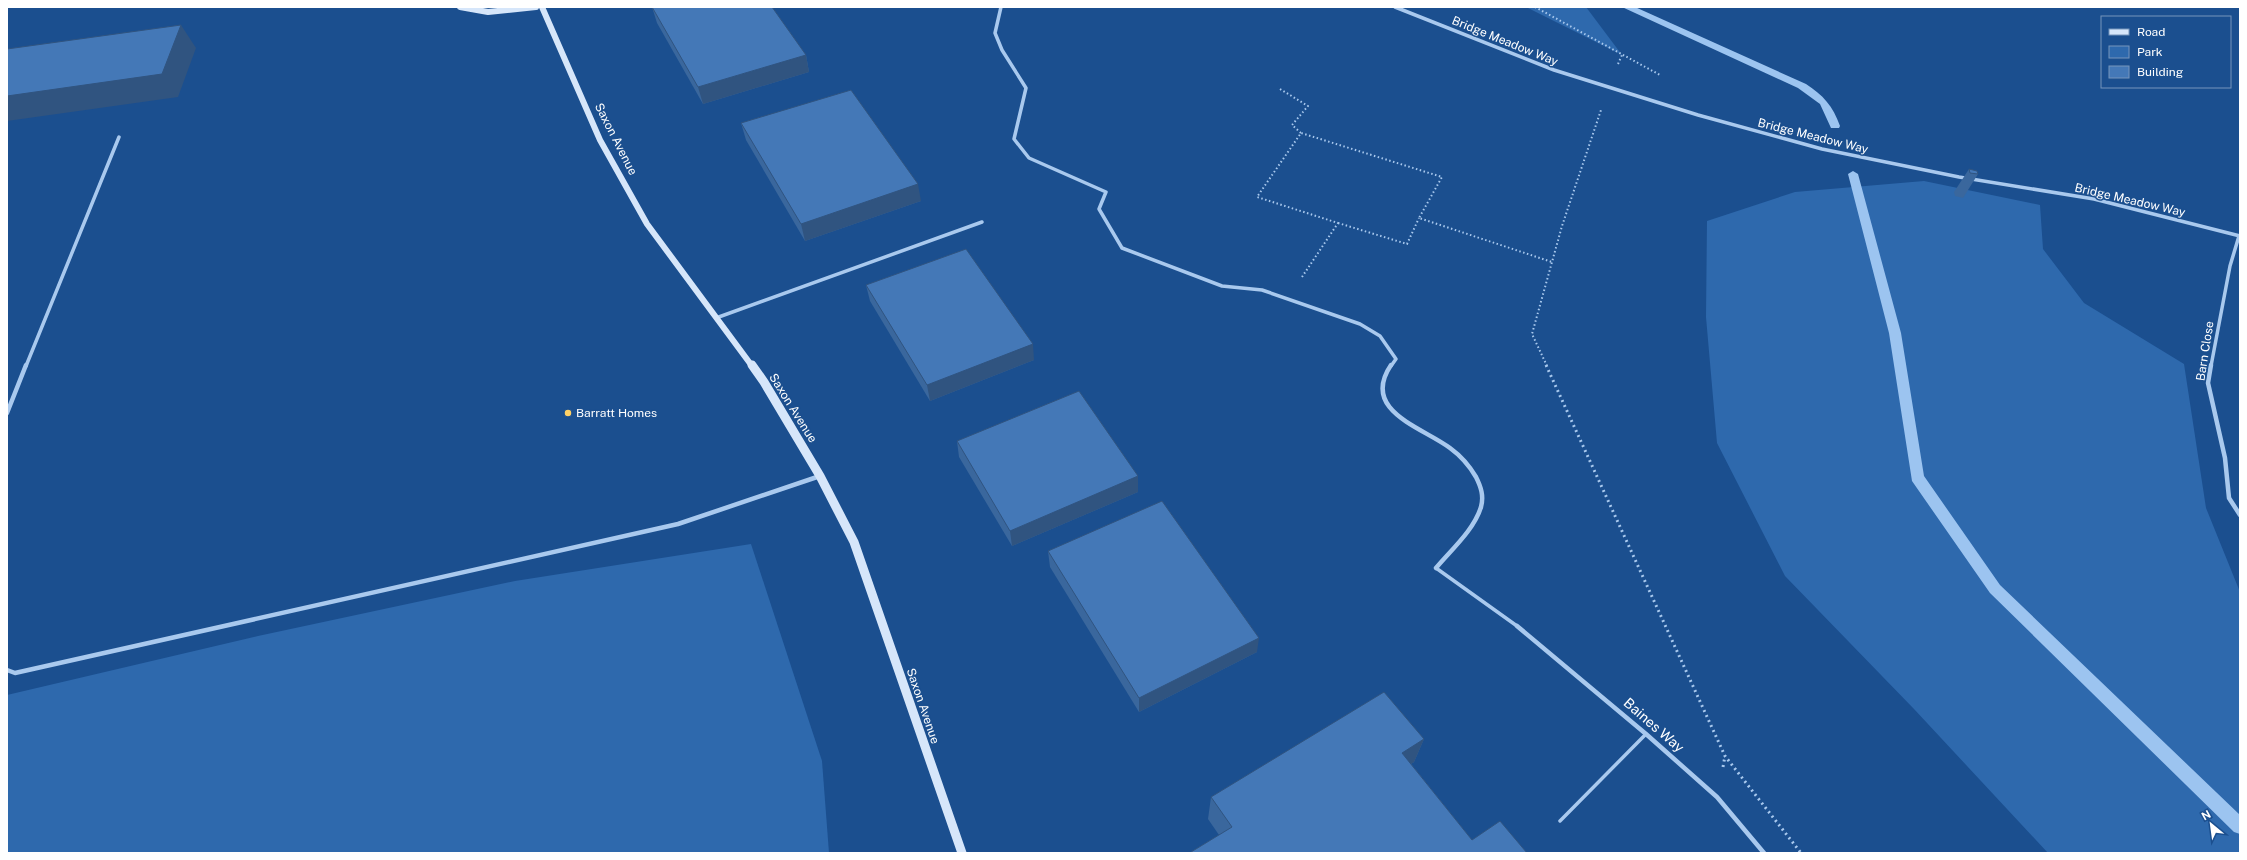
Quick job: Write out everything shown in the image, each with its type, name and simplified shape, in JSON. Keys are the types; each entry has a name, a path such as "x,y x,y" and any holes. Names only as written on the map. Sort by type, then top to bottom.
{"street":[{"path":"460,7 469,10 501,12 536,7"},
{"name":"Saxon Avenue","path":"542,7 600,140 647,224 764,382 820,476 854,542 962,853"},
{"path":"1001,7 995,33 1002,50 1026,88 1014,139 1028,158 1106,192 1099,209 1122,248 1222,286 1262,290 1360,324 1380,336 1396,359 1384,377 1381,391 1391,408 1407,422 1458,453 1474,473 1482,489 1481,507 1472,523 1436,568"},
{"name":"Bridge Meadow Way","path":"1395,7 1554,70 1698,115 1822,149 1959,177 2094,200 2240,236"},
{"path":"7,413 119,137"},
{"path":"716,318 982,222"},
{"name":"Barn Close","path":"2240,236 2230,266 2208,383 2225,458 2229,498 2240,515"},
{"path":"7,670 15,673 678,524 820,476"},
{"name":"Baines Way","path":"1517,626 1646,734 1716,797 1764,853"}],"lane":[{"path":"1436,568 1517,626"},
{"path":"1560,821 1646,734"}],"path":[{"path":"1535,7 1622,56 1609,88 1562,226 1532,334 1725,756 1801,853"},
{"path":"1280,89 1308,106 1292,125 1301,132 1442,177 1419,218 1407,244 1258,197 1301,132"},
{"path":"1419,218 1552,262"},
{"path":"1288,299 1338,223"}],"green space":[{"path":"1526,7 1586,7 1622,55"},
{"path":"1924,181 2040,205 2043,249 2084,303 2184,364 2206,508 2240,592 2240,853 2048,853 1914,709 1785,576 1717,443 1706,317 1707,221 1795,192"},
{"path":"751,544 822,761 829,853 7,853 7,695 258,636 515,581"}],"building":[{"path":"652,7 772,7 806,55 698,87"},
{"path":"181,25 162,74 7,96 7,49"},
{"path":"851,90 918,184 801,224 741,123"},
{"path":"1969,169 1977,171 1978,174 1970,173"},
{"path":"966,249 1033,344 927,385 866,285"},
{"path":"1079,391 1138,476 1010,531 957,441"},
{"path":"1162,501 1259,638 1139,698 1048,551"},
{"path":"1384,692 1424,739 1402,753 1472,840 1500,821 1527,853 1191,852 1232,827 1211,797"}],"waterway":[{"path":"1627,7 1802,86 1815,94 1827,106 1835,126"},
{"path":"1853,174 1895,333 1917,477 1995,589 2240,826"}],"place":[{"name":"Barratt Homes","path":"568,413"}]}
